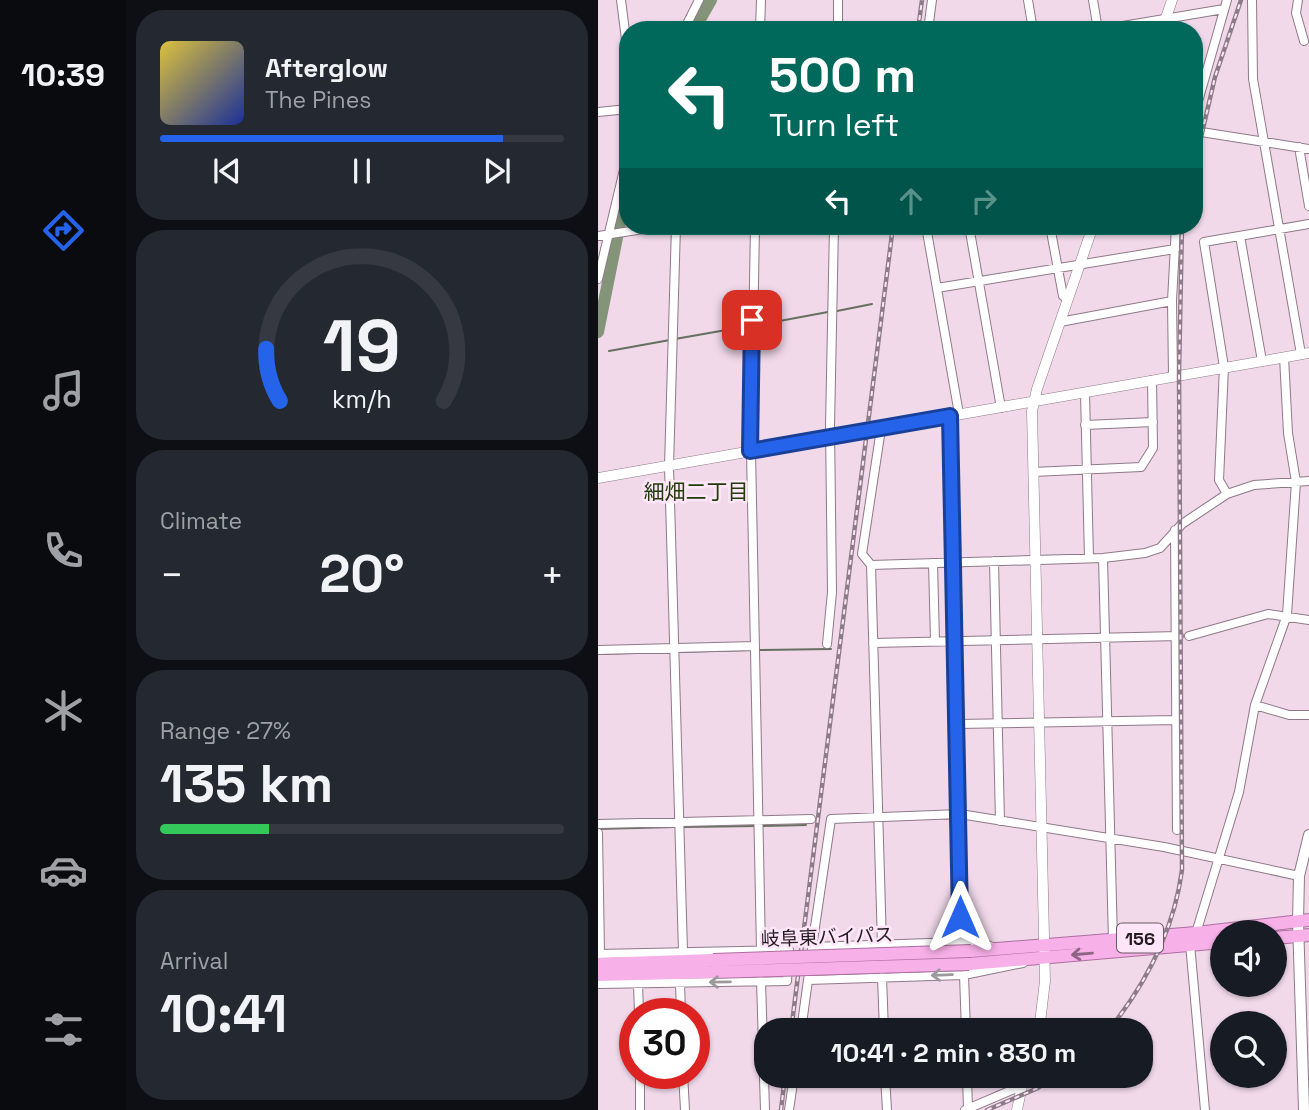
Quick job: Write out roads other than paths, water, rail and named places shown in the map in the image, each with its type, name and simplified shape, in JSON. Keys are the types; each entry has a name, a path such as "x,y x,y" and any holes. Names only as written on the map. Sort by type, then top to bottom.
{"highway":[{"name":"岐阜東バイパス","path":"598,975 713,966 1040,954 1193,939 1303,921"},
{"name":"岐阜東バイパス","path":"966,958 996,949 1040,954 1113,941 1210,941"},
{"name":"岐阜東バイパス","path":"599,957 713,966"}],"main road":[{"path":"1304,1110 1305,994 1300,876 1308,835"}],"street":[{"path":"621,0 624,21"},
{"path":"688,21 699,0"},
{"path":"760,21 761,0"},
{"path":"838,0 838,21"},
{"path":"929,21 932,0"},
{"path":"1028,0 1032,21"},
{"path":"1093,0 1096,21"},
{"path":"1165,19 1172,0"},
{"path":"598,478 1305,353 1253,79 1252,0"},
{"path":"1298,0 1296,13 1304,41"},
{"path":"1153,21 1226,4 1203,84"},
{"path":"598,112 619,110"},
{"path":"1203,132 1308,149"},
{"path":"1299,147 1308,206"},
{"path":"598,279 605,235 619,185"},
{"path":"1227,494 1219,480 1224,368 1204,242 1308,224"},
{"path":"676,235 669,466 683,952"},
{"path":"755,235 750,451 761,950"},
{"path":"827,644 832,592 830,437 834,235"},
{"path":"928,235 938,288 954,415 957,724 966,1018"},
{"path":"971,235 1001,408"},
{"path":"1052,235 1063,296 1068,298"},
{"path":"1039,1018 1040,722 1033,402 1090,235"},
{"path":"1173,376 1172,301 1176,235"},
{"path":"1240,236 1262,361"},
{"path":"938,288 1175,249"},
{"path":"1060,322 1172,301"},
{"path":"1205,1110 1193,939 1221,858 1244,773 1255,705 1287,615 1296,482 1288,433 1284,357"},
{"path":"1033,472 1141,467 1153,448 1152,380"},
{"path":"1084,393 1089,558"},
{"path":"1085,425 1153,422"},
{"path":"881,429 862,554 871,565 883,945"},
{"path":"871,565 1103,558 1145,553 1160,548 1175,530 1227,494 1254,485 1308,481"},
{"path":"1175,530 1177,830"},
{"path":"1103,558 1113,941"},
{"path":"994,561 1000,821"},
{"path":"933,563 935,641"},
{"path":"1189,636 1268,614 1308,620"},
{"path":"873,643 1177,636"},
{"path":"598,650 754,646"},
{"path":"1255,705 1289,715 1308,715"},
{"path":"957,724 1175,720"},
{"path":"803,1018 831,819 960,814 1221,858 1300,876"},
{"path":"598,824 811,819"},
{"path":"598,832 599,957 789,950 787,981 598,984"},
{"path":"812,947 883,945 966,958"},
{"path":"808,980 882,977 966,958"},
{"path":"882,977 884,1018"},
{"path":"761,981 765,1110"},
{"path":"680,983 680,998"},
{"path":"638,984 638,998"},
{"path":"789,1110 792,1088"},
{"path":"886,1088 887,1110"},
{"path":"967,1088 966,1109 1008,1088"},
{"path":"1017,1110 1021,1088"},
{"path":"640,1089 640,1110"},
{"path":"684,1089 685,1110"}],"waterway":[{"path":"699,21 711,0"},
{"path":"598,332 619,228"},
{"path":"837,311 872,304"},
{"path":"758,325 828,312"},
{"path":"675,339 749,326"},
{"path":"609,351 670,340"},
{"path":"757,650 831,649"},
{"path":"676,652 751,650"},
{"path":"598,654 670,652"},
{"path":"761,826 806,825"},
{"path":"684,827 756,826"},
{"path":"598,829 675,827"}],"railway":[{"path":"919,21 922,0"},
{"path":"1203,129 1215,77 1241,0"},
{"path":"793,1018 892,235"},
{"path":"1118,1018 1146,975 1165,935 1182,870 1179,375 1182,235"},
{"path":"781,1110 784,1088"},
{"path":"987,1110 1038,1088"}],"district":[{"name":"細畑二丁目","path":"696,491"}]}
